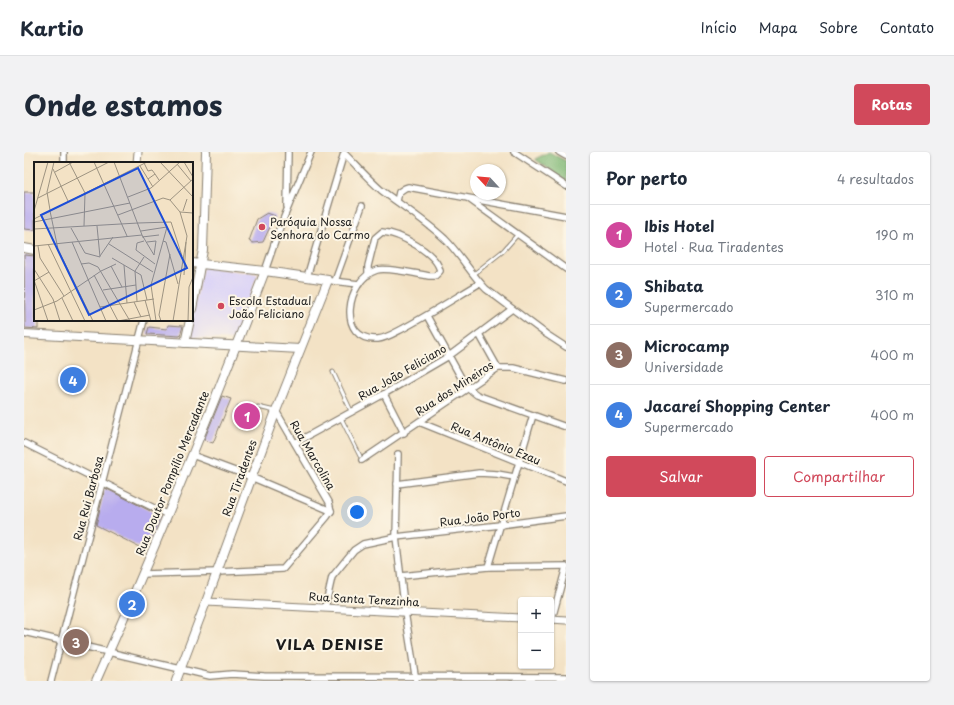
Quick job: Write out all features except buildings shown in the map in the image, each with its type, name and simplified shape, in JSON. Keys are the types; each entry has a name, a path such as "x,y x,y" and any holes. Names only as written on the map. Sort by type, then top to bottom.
{"main road":[{"path":"193,304 203,250 206,152"},
{"path":"24,248 34,250"},
{"path":"193,263 332,280"},
{"name":"Rua Doutor Pompílio Mercadante","path":"96,681 168,515 265,271"},
{"name":"Rua Tiradentes","path":"176,681 300,349 332,280"},
{"path":"185,342 190,321"},
{"path":"24,334 300,349"}],"street":[{"path":"137,162 138,152"},
{"path":"287,210 288,152"},
{"path":"265,271 280,228 311,152"},
{"path":"514,152 566,186"},
{"path":"559,152 566,156"},
{"path":"307,277 344,153 380,189 420,218 444,238 480,283 512,309 566,347"},
{"path":"397,201 399,192 408,187 566,216"},
{"path":"467,198 566,269"},
{"path":"359,284 332,280 362,206"},
{"path":"368,275 368,266 375,238 382,232 390,232 401,236 418,246 440,267 440,271 435,276 386,269 377,270 368,275 359,284 350,305 350,319 356,330 366,337 379,339 384,338 426,316 480,283"},
{"name":"Rua João Feliciano","path":"296,443 352,413 449,356 512,309"},
{"path":"426,316 464,383 477,395 566,427"},
{"name":"Rua Rui Barbosa","path":"51,681 144,321"},
{"path":"479,334 498,368"},
{"name":"Rua dos Mineiros","path":"361,458 404,432 498,368 513,368 566,381"},
{"path":"384,394 404,432"},
{"name":"Rua Marcolina","path":"276,411 329,502 330,511"},
{"path":"488,567 533,414"},
{"name":"Rua Antônio Ezau","path":"419,422 566,481"},
{"path":"24,442 168,515"},
{"path":"398,454 396,537 404,612 416,679"},
{"path":"142,574 284,568 328,518 330,511 251,477 192,456"},
{"path":"398,484 479,473 514,477"},
{"name":"Rua João Porto","path":"325,608 332,577 354,550 367,543 396,537 566,516"},
{"path":"401,576 488,567 566,566 554,611"},
{"name":"Rua Santa Terezinha","path":"206,602 518,618"},
{"path":"554,619 566,620"},
{"path":"24,632 210,676 232,674 416,679 566,677"}],"lane":[{"path":"474,274 503,251 518,234"},
{"path":"333,372 352,413"},
{"path":"258,407 276,411"},
{"path":"341,418 361,458"}],"shaded area":[{"name":"Escola Estadual João Feliciano","path":"203,267 258,274 233,340 188,337 191,321 193,321 193,314"}],"green space":[{"path":"549,152 566,161 566,182 535,159"}],"place":[{"name":"Paróquia Nossa Senhora do Carmo","path":"262,227"},
{"name":"Escola Estadual João Feliciano","path":"221,306"},
{"name":"Jacareí Shopping Center","path":"73,380"},
{"name":"Ibis Hotel","path":"247,416"},
{"name":"Shibata","path":"132,604"},
{"name":"Microcamp","path":"76,642"}],"district":[{"name":"VILA DENISE","path":"330,643"}]}
